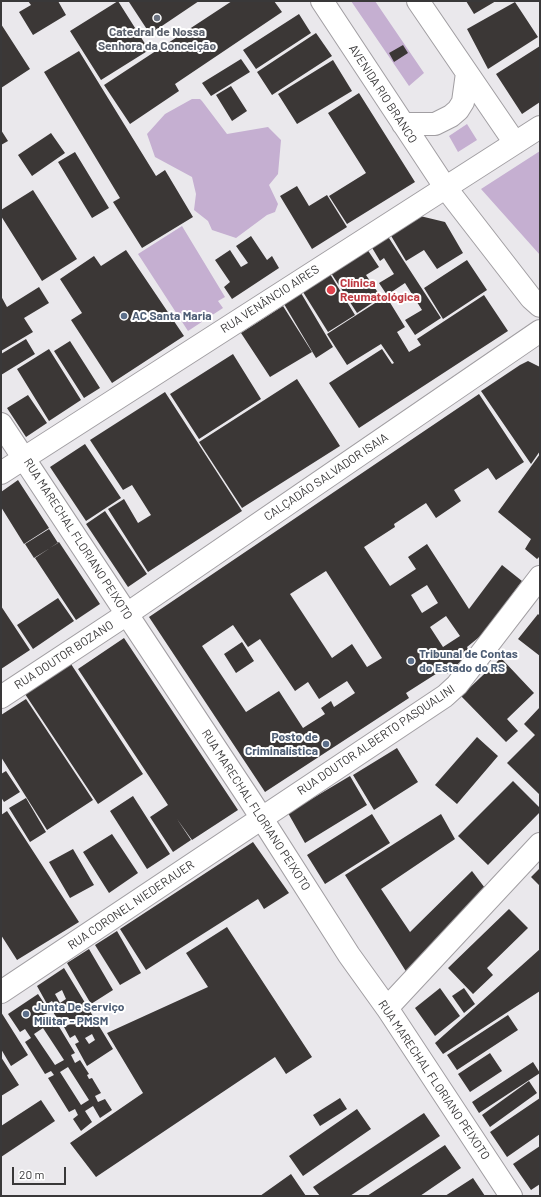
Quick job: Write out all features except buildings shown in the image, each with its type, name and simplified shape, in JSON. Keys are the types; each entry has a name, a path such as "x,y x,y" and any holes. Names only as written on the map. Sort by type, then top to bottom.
{"street":[{"name":"AVENIDA RIO BRANCO","path":"322,1 445,187 531,298 540,306"},
{"path":"418,1 514,143"},
{"path":"403,124 435,124 452,116 463,102 467,73"},
{"name":"RUA VENÂNCIO AIRES","path":"1,473 540,127"},
{"name":"CALÇADÃO SALVADOR ISAIA","path":"127,614 533,336"},
{"name":"RUA MARECHAL FLORIANO PEIXOTO","path":"1,424 262,818 349,955 387,1008 510,1196"},
{"name":"RUA DOUTOR ALBERTO PASQUALINI","path":"262,818 445,696 457,685 536,582"},
{"name":"RUA DOUTOR BOZANO","path":"1,697 127,614"},
{"name":"RUA CORONEL NIEDERAUER","path":"1,992 262,818"},
{"path":"387,1008 540,844"}],"shaded area":[{"path":"351,1 375,1 424,73 409,86"},
{"path":"192,99 200,99 202,101 227,134 268,127 281,140 278,174 269,185 278,204 275,212 267,215 236,238 212,230 208,221 194,210 196,194 192,177 155,157 147,134 165,114"},
{"path":"467,124 477,140 458,152 449,136"},
{"path":"540,151 540,255 481,189"},
{"path":"182,226 225,297 218,301 223,308 188,331 138,254"}],"place":[{"name":"Catedral de Nossa Senhora da Conceição","path":"157,18"},
{"name":"Clínica Reumatológica","path":"331,290"},
{"name":"AC Santa Maria","path":"124,316"},
{"name":"Tribunal de Contas do Estado do RS","path":"411,661"},
{"name":"Posto de Criminalística","path":"326,744"},
{"name":"Junta De Serviço Militar - PMSM","path":"26,1014"}]}
